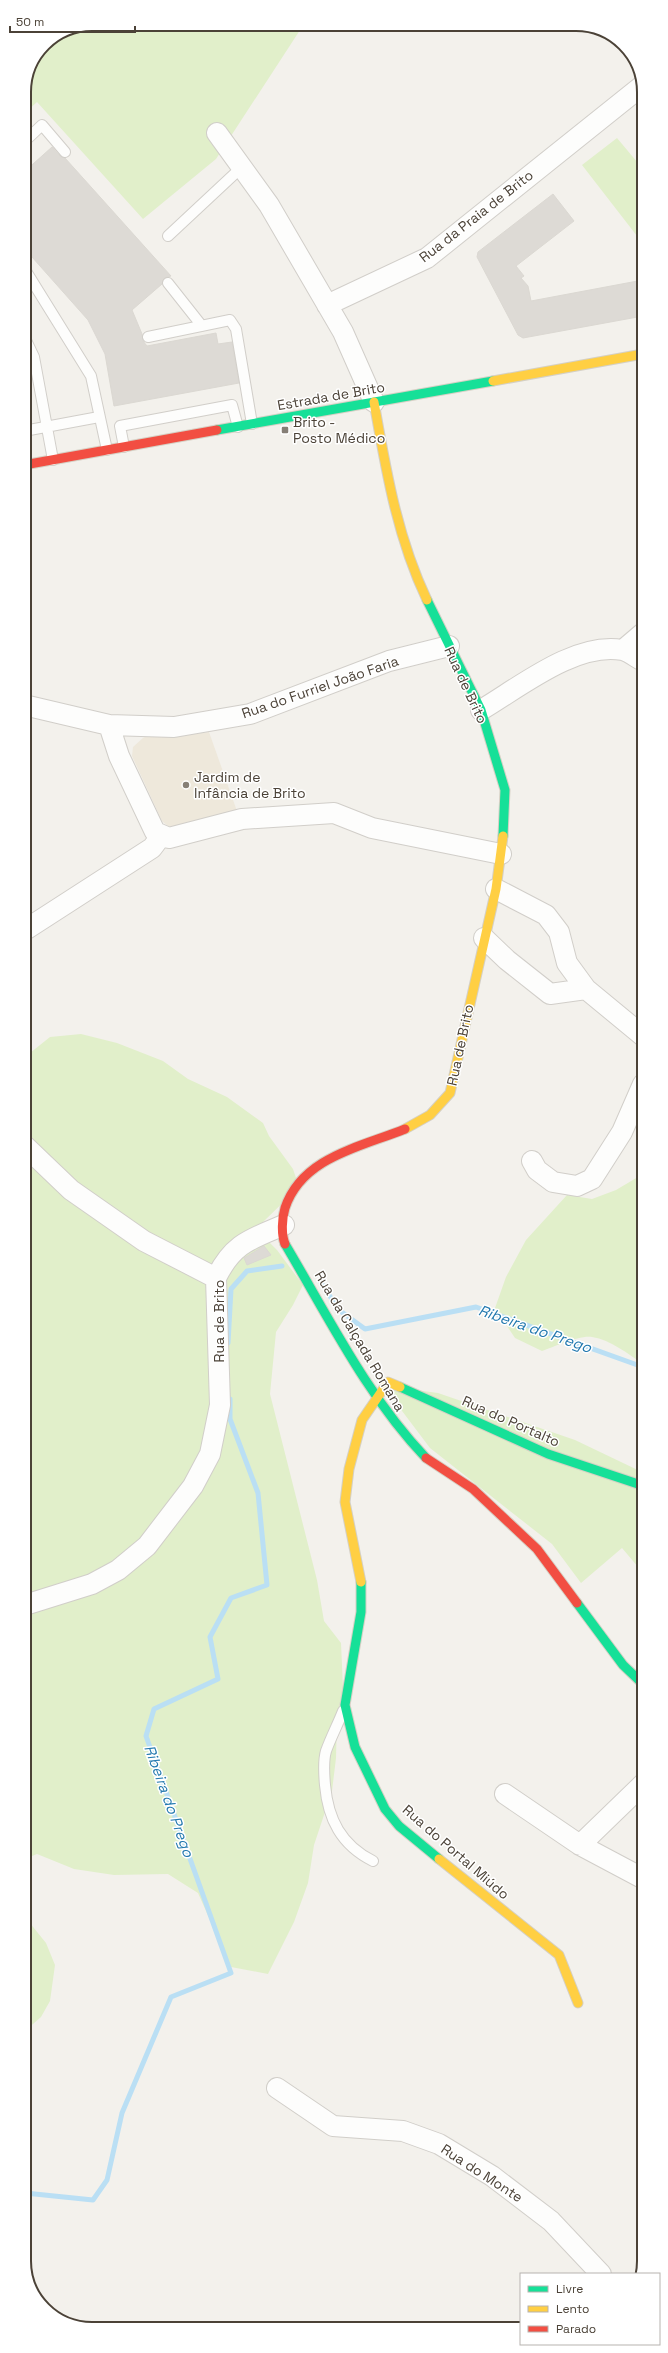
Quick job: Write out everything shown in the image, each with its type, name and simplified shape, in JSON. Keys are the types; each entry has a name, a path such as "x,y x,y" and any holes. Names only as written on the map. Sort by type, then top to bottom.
{"street":[{"name":"Rua da Praia de Brito","path":"327,305 427,258 637,90"},
{"path":"217,133 243,166 269,205 343,332 374,402"},
{"name":"Estrada de Brito","path":"31,465 637,355"},
{"name":"Rua de Brito","path":"31,1603 92,1584 118,1570 147,1546 193,1486 210,1454 220,1405 216,1278 225,1259 244,1242 284,1225 283,1214 293,1190 318,1165 356,1146 423,1121 441,1107 450,1093 496,889 505,821 505,790 481,710 414,573 394,507 374,402"},
{"path":"623,650 637,638"},
{"name":"Rua do Furriel João Faria","path":"31,707 109,725 174,727 250,714 389,661 449,646"},
{"path":"481,710 565,660 595,650 623,650 637,658"},
{"path":"109,725 119,756 156,832 161,836 169,838 242,819 334,813 372,828 501,854"},
{"path":"31,926 152,848 161,836"},
{"path":"496,889 546,915 559,932 567,963 586,989 637,1031"},
{"path":"484,938 507,960 550,994 586,989"},
{"path":"532,1161 537,1170 553,1182 577,1186 592,1180 622,1132 637,1098"},
{"path":"31,1152 71,1190 144,1241 216,1278"},
{"name":"Rua da Calçada Romana","path":"284,1225 284,1242 376,1398 402,1433 429,1462 473,1489 537,1549 622,1665 637,1679"},
{"name":"Rua do Portalto","path":"376,1398 388,1382 548,1454 637,1484"},
{"name":"Rua do Portal Miúdo","path":"376,1398 362,1420 349,1469 345,1502 361,1583 361,1612 345,1705 355,1747 385,1809 399,1826 482,1895 559,1955 578,2003"},
{"path":"580,1845 637,1790"},
{"path":"505,1794 580,1845 637,1875"},
{"name":"Rua do Monte","path":"277,2088 333,2126 403,2131 439,2144 492,2176 551,2221 600,2273"}],"lane":[{"path":"31,135 42,125 65,152"},
{"path":"168,236 243,166"},
{"path":"31,279 91,376 107,450"},
{"path":"168,283 202,326"},
{"path":"148,337 230,320 236,330 252,424"},
{"path":"31,351 34,357 53,460"},
{"path":"124,447 120,426 232,404 238,427"},
{"path":"31,430 100,417"},
{"path":"345,1705 326,1752 324,1776 326,1796 330,1817 341,1834 363,1856 373,1861"}],"shaded area":[{"name":"Jardim de Infância de Brito","path":"209,732 238,814 178,827 168,826 162,821 132,756 133,747 143,738 151,734 178,736"}],"green space":[{"path":"299,31 216,159 143,219 37,102 31,108 32,80 41,58 58,41 80,32"},
{"path":"617,138 637,162 637,236 582,165"},
{"path":"81,1034 117,1043 163,1061 188,1079 227,1097 263,1123 269,1136 293,1169 299,1187 263,1222 266,1239 277,1250 303,1285 293,1305 276,1332 270,1394 317,1580 324,1621 341,1643 343,1688 337,1717 336,1758 332,1791 314,1845 308,1883 294,1922 268,1974 231,1967 198,1893 168,1874 114,1875 74,1869 37,1854 31,1856 31,1052 50,1037"},
{"path":"637,1178 637,1360 613,1344 592,1337 574,1339 542,1351 515,1338 495,1308 506,1277 526,1240 567,1195 592,1199 616,1190"},
{"path":"394,1387 438,1393 575,1440 637,1470 637,1566 622,1548 581,1583 552,1544 430,1448 393,1399"},
{"path":"31,1924 46,1943 55,1965 50,2001 41,2017 31,2026"}],"building":[{"path":"52,147 60,156 65,158 171,276 164,278 162,284 132,310 142,334 143,341 147,346 216,333 218,344 232,342 239,383 114,406 105,354 88,320 31,256 31,166"},
{"path":"553,194 574,221 516,266 524,276 521,278 528,286 531,301 637,281 637,317 523,338 518,335 477,257 478,252"},
{"path":"264,1246 271,1255 247,1265 244,1258"}],"waterway":[{"name":"Ribeira do Prego","path":"228,1343 231,1289 247,1271 282,1266"},
{"name":"Ribeira do Prego","path":"320,1281 339,1310 365,1329 476,1307 637,1365"},
{"name":"Ribeira do Prego","path":"31,2194 93,2200 107,2180 122,2113 171,1997 231,1973 146,1736 154,1709 218,1679 210,1637 231,1598 267,1585 258,1493 230,1419 230,1399"}],"traffic: fast":[{"path":"217,430 493,381"},
{"path":"427,600 481,710 505,790 503,836"},
{"path":"285,1244 333,1328 367,1383 385,1409 426,1458"},
{"path":"400,1387 548,1454 637,1484"},
{"path":"361,1582 361,1612 345,1705 355,1747 385,1809 399,1826 439,1859"},
{"path":"577,1603 623,1665 637,1678"}],"traffic: slow":[{"path":"493,381 637,355"},
{"path":"374,402 388,478 400,528 427,600"},
{"path":"405,1129 430,1115 450,1093 496,889 503,836"},
{"path":"361,1582 345,1502 349,1469 362,1420 388,1382 400,1387"},
{"path":"439,1859 559,1955 578,2003"}],"traffic: jam":[{"path":"31,464 217,430"},
{"path":"285,1244 282,1226 285,1208 293,1191 305,1177 319,1165 335,1156 352,1148 405,1129"},
{"path":"426,1458 473,1489 537,1549 577,1603"}],"place":[{"name":"Brito - Posto Médico","path":"285,430"},
{"name":"Jardim de Infância de Brito","path":"186,785"}]}
